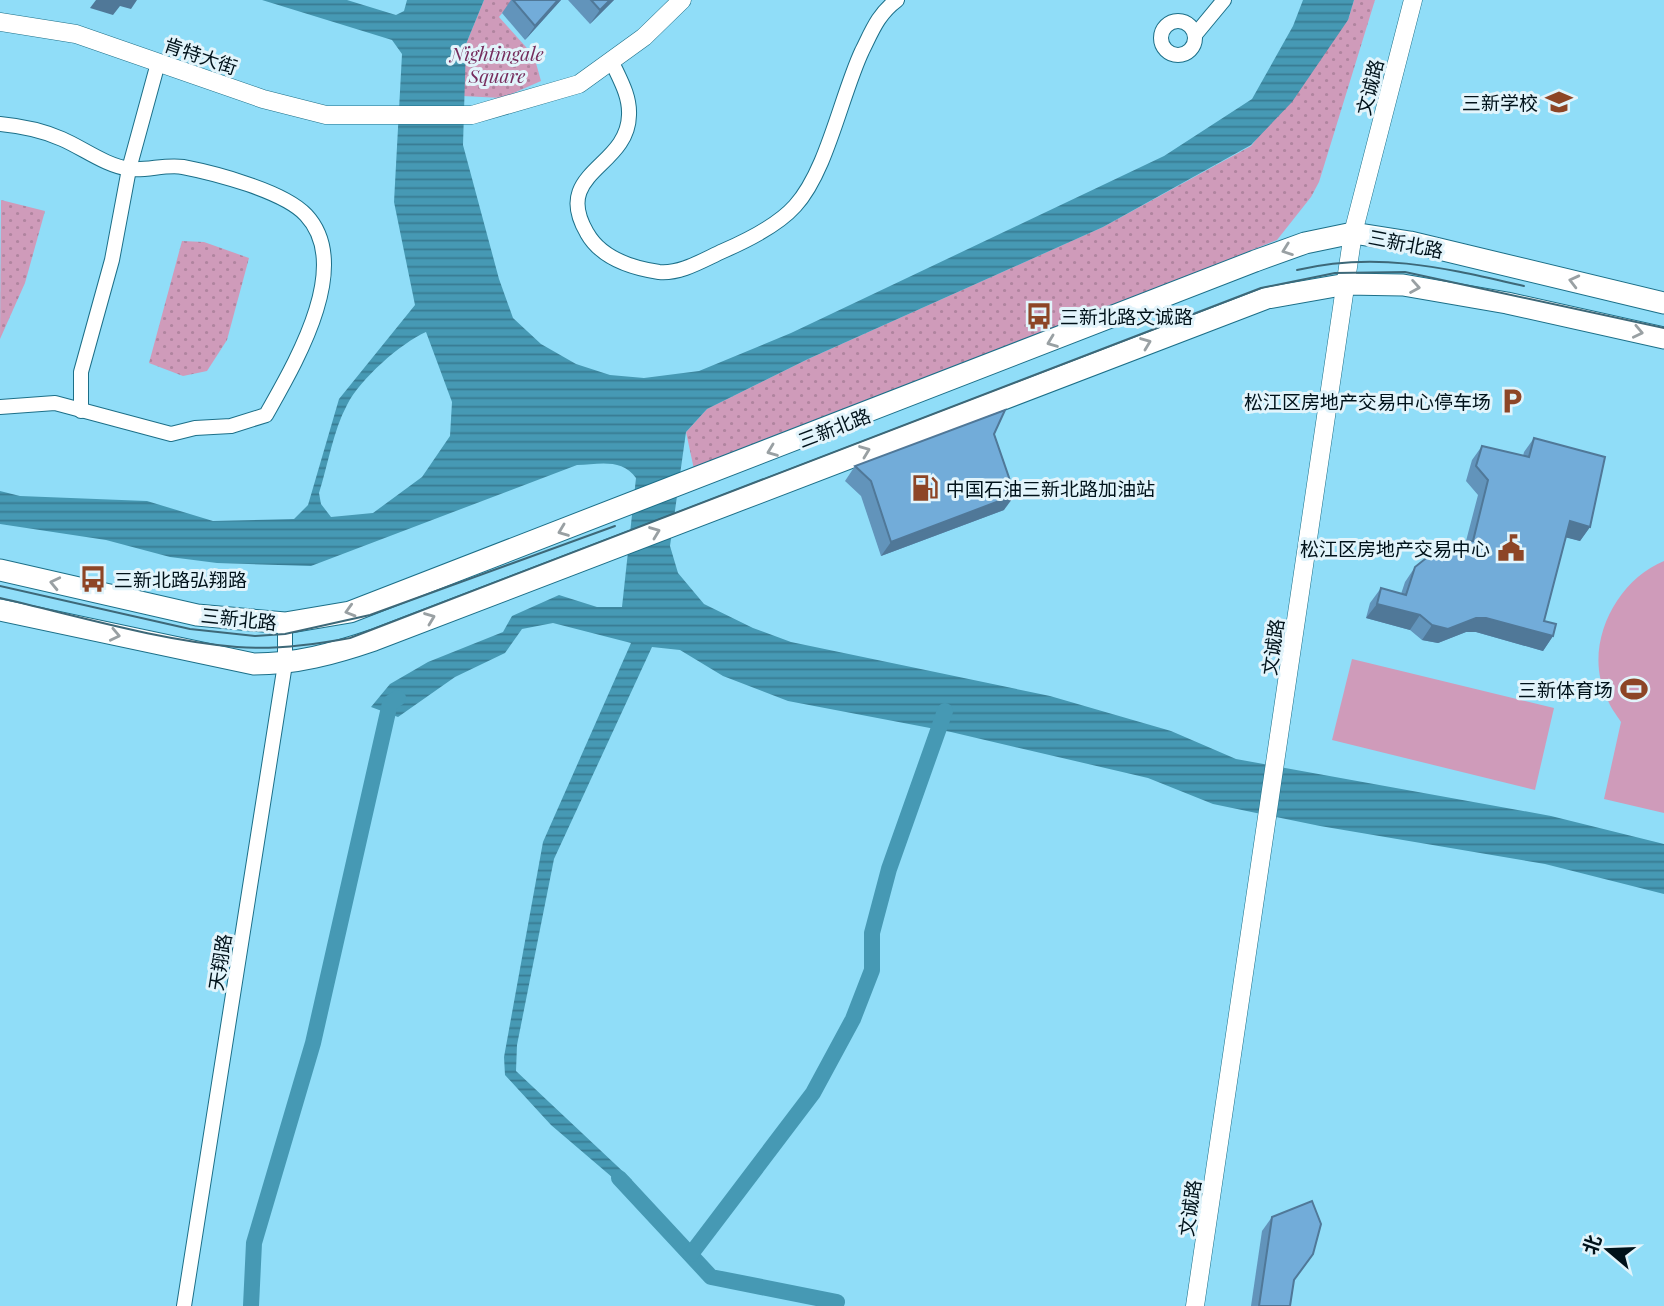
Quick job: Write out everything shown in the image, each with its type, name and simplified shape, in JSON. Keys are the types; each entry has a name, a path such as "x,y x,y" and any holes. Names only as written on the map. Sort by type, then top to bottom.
{"main road":[{"name":"三新北路","path":"0,570 197,615 285,623 350,612 1255,261 1305,243 1353,233 1410,242 1664,303"},
{"name":"三新北路","path":"0,610 254,664 285,664 374,640 1268,298 1347,284 1403,285 1507,303 1664,338"}],"street":[{"path":"682,0 644,37 611,60 626,92 629,117 617,150 580,184 578,202 587,233 613,259 645,270 672,273 732,247 794,207 814,179 844,94 881,11 897,0"},
{"path":"1195,35 1224,0"},
{"name":"文诚路","path":"1195,1306 1353,233 1413,0"},
{"name":"肯特大街","path":"0,22 76,34 263,99 326,115 472,115 579,84 611,60"},
{"path":"81,411 81,372 112,260 129,169 158,63"},
{"path":"0,124 26,127 61,138 129,169 181,167 251,187 287,202 306,215 324,245 323,289 296,361 266,415 231,426 195,428 171,434 55,403 0,407"},
{"name":"天翔路","path":"184,1306 285,664 285,623"}],"green space":[{"name":"Nightingale Square","path":"484,0 513,0 499,17 534,56 541,81 502,98 462,96 466,44"},
{"path":"1354,0 1375,0 1319,182 1311,197 1277,240 695,474 686,432 707,409 808,359 1103,227 1251,146 1348,20"},
{"path":"1,200 45,211 25,283 0,339"},
{"path":"182,241 204,242 249,258 227,340 207,371 183,376 149,363"},
{"name":"三新体育场","path":"1664,561 1664,813 1604,799 1621,722 1607,698 1600,678 1598,658 1601,638 1618,600 1646,571"},
{"path":"1352,659 1554,708 1535,790 1332,740"}],"water":[{"path":"262,0 347,0 396,15 404,11 407,0 484,0 466,44 463,145 499,279 513,318 541,344 576,364 610,375 644,378 699,371 791,333 1164,156 1252,99 1293,26 1303,0 1354,0 1348,20 1292,102 1251,145 1103,227 808,359 707,409 686,432 670,546 678,573 704,604 753,628 791,642 1050,696 1171,731 1236,759 1551,816 1664,844 1664,894 1545,864 1320,826 1213,804 1148,778 951,732 788,701 723,676 680,650 652,647 554,859 517,1045 516,1071 632,1180 633,1195 551,1125 505,1075 504,1057 543,842 631,643 553,623 522,629 505,653 455,677 398,717 371,707 390,684 428,662 503,632 512,616 559,595 597,607 622,607 636,478 624,467 617,465 577,465 311,566 217,563 170,557 106,540 0,524 0,491 20,496 147,501 213,521 294,519 308,505 339,399 415,305 394,202 402,54 392,40","holes":["426,332 452,402 450,436 422,477 373,513 331,517 321,504 319,493 338,426 353,395 382,363 405,344"]}],"building":[{"path":"513,0 558,0 535,26"},
{"path":"591,0 610,0 600,10"},
{"name":"中国石油三新北路加油站","path":"1005,410 994,434 1015,495 891,542 871,481 855,466"},
{"name":"松江区房地产交易中心","path":"1534,438 1605,457 1590,527 1570,521 1544,621 1556,624 1553,636 1486,618 1476,618 1448,629 1432,625 1420,615 1377,604 1381,588 1406,595 1415,567 1430,555 1444,549 1457,552 1462,542 1473,541 1488,480 1476,466 1482,446 1529,457"},
{"path":"1312,1201 1321,1224 1313,1254 1294,1280 1290,1306 1259,1306 1272,1217"}],"waterway":[{"path":"251,1306 254,1243 313,1043 390,703 398,698"},
{"path":"691,1254 813,1093 853,1019 872,970 872,933 889,869 945,711"},
{"path":"619,1178 711,1277 837,1302"}],"tram line":[{"path":"1297,270 1327,264 1384,262 1439,268 1524,286"},
{"path":"0,598 147,633 207,644 251,648 280,647 350,638 1261,288 1335,273 1405,272 1664,328"},
{"path":"0,586 190,629 255,636 285,634 370,615 615,526"}],"place":[{"name":"三新学校","path":"1559,102"},
{"name":"三新北路文诚路","path":"1039,316"},
{"name":"松江区房地产交易中心停车场","path":"1512,401"},
{"name":"中国石油三新北路加油站","path":"925,488"},
{"name":"松江区房地产交易中心","path":"1511,548"},
{"name":"三新北路弘翔路","path":"93,579"},
{"name":"三新体育场","path":"1634,689"}]}
